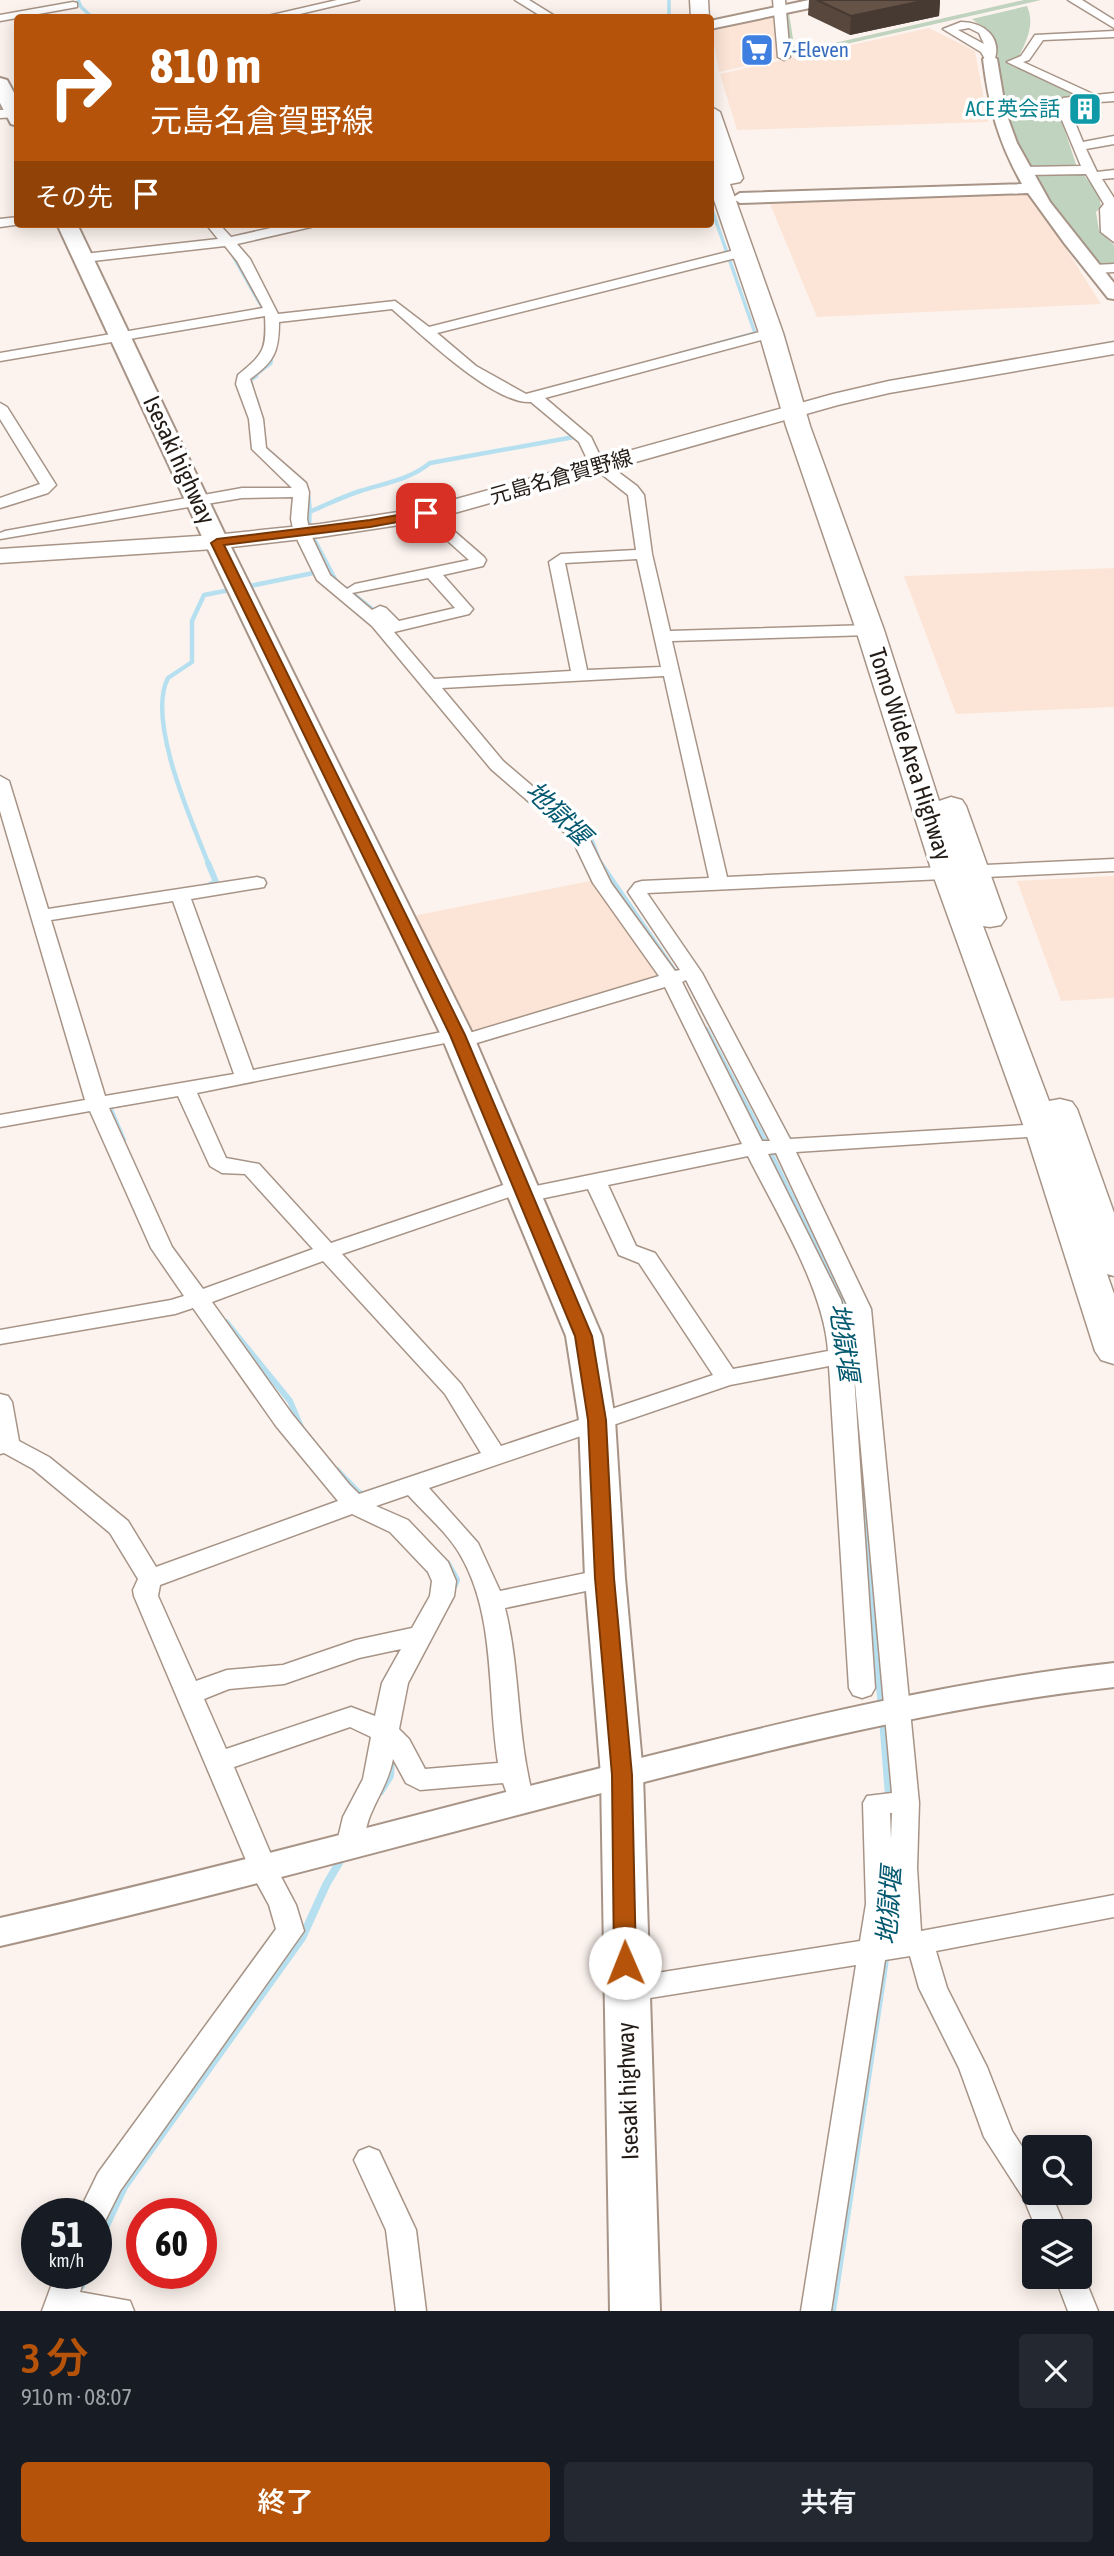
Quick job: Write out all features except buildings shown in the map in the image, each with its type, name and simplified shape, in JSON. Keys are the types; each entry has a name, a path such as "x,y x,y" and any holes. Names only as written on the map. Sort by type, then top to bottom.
{"highway":[{"name":"Tomo Wide Area Highway","path":"714,123 787,318 804,408 870,630 960,872 1114,1264"},
{"name":"Tomo Wide Area Highway","path":"714,168 771,333 804,408 960,872 1114,1351"}],"main road":[{"path":"0,84 12,115"},
{"name":"Isesaki highway","path":"68,228 199,500 217,543 458,1038 584,1336 597,1420 605,1578 622,1775 625,1990 635,2311"},
{"name":"元島名倉賀野線","path":"5,544 217,543 302,533 426,513 889,387 1114,348"}],"street":[{"path":"284,14 353,0"},
{"path":"521,0 546,14"},
{"path":"714,21 802,0"},
{"path":"779,5 829,0"},
{"path":"1073,0 1114,25"},
{"path":"22,14 73,5"},
{"path":"779,5 784,57"},
{"path":"1091,98 1013,62 1026,58 1039,37 1114,34"},
{"path":"990,59 1008,143 1033,188 1114,294"},
{"path":"1114,97 1067,101 1063,108 1091,173 1110,204 1108,232 1114,238"},
{"path":"1079,146 1114,140"},
{"path":"1024,171 1114,174"},
{"path":"740,198 1033,188"},
{"path":"216,228 243,259 272,315 267,357 243,378 243,384 256,419 259,449 269,461 299,483 302,533 318,570 395,627 465,609 432,573"},
{"path":"84,258 228,242 289,228"},
{"path":"425,332 743,253"},
{"path":"1094,269 1114,268"},
{"path":"0,357 52,346 272,315 395,305 425,332 492,383 524,398 771,333"},
{"path":"534,397 586,440 595,462 636,495 644,554 665,636 719,882"},
{"path":"0,407 48,485 43,490 0,503"},
{"path":"5,544 199,500 255,492 301,492"},
{"path":"426,513 478,560 477,563 355,589 359,599 497,765 580,836 602,883 681,975 755,1148 830,1300 838,1326 862,1688"},
{"path":"580,675 557,562 561,559 644,554"},
{"path":"665,636 870,630"},
{"path":"428,684 672,671"},
{"path":"1,788 97,1104 158,1240 195,1298 284,1420 355,1504 399,1526 439,1568 444,1581 442,1596 395,1684 376,1779 355,1817 349,1846"},
{"path":"1022,2172 999,2137 973,2067 914,1944 903,1868 906,1802 860,1309 783,1146 681,975 637,892 642,887 719,882 1114,865"},
{"path":"39,916 257,883"},
{"path":"180,895 246,1078"},
{"path":"0,1121 458,1038 681,975"},
{"path":"185,1089 217,1161 222,1166 252,1168 453,1389 496,1457"},
{"path":"0,1337 175,1307 326,1252 523,1191 595,1180 755,1148 1042,1130"},
{"path":"595,1180 627,1250 647,1258 727,1378"},
{"path":"101,2198 109,2182 290,1931 289,1917 264,1870 220,1761 146,1596 145,1590 150,1579 355,1504 727,1378 838,1354 864,1353"},
{"path":"0,1402 8,1439 2,1444 41,1463 119,1527 150,1579"},
{"path":"412,1485 474,1557 491,1602 516,1786"},
{"path":"491,1602 605,1578"},
{"path":"189,1694 228,1680 284,1674 356,1649 419,1636"},
{"path":"220,1761 351,1717 385,1732 401,1747 410,1771 420,1780 516,1786 622,1775 983,1690 1114,1675"},
{"path":"1,1928 264,1870 349,1846 516,1786"},
{"path":"816,2311 880,1905 876,1802 906,1802"},
{"path":"625,1990 914,1944 1114,1906"},
{"path":"369,2160 401,2230 411,2311"},
{"path":"65,2289 58,2307 119,2311"},
{"path":"1075,2289 1083,2311"}],"shaded area":[{"path":"773,15 780,58 719,72 714,30"},
{"path":"929,28 975,51 988,122 737,130 720,74"},
{"path":"1030,191 1101,304 817,317 768,199"},
{"path":"1114,568 1114,707 956,714 904,576"},
{"path":"1114,876 1114,998 1061,1001 1017,881"},
{"path":"595,880 663,974 477,1031 467,1026 413,916"}],"green space":[{"path":"1024,0 1041,0 793,56 790,56 783,13 789,13 795,52"},
{"path":"1027,6 1030,26 1027,38 1019,56 1006,62 1077,95 1063,99 1057,107 1077,167 1027,167 1007,120 988,31 972,19"},
{"path":"1082,173 1099,194 1101,207 1096,212 1099,230 1114,245 1114,266 1097,264 1040,190 1033,175"}],"waterway":[{"name":"地獄堰","path":"78,0 89,14"},
{"path":"669,0 669,14"},
{"path":"678,354 755,333 714,215"},
{"name":"地獄堰","path":"233,256 263,309"},
{"name":"地獄堰","path":"253,377 271,363 272,353"},
{"name":"地獄堰","path":"251,385 250,380 256,376"},
{"name":"地獄堰","path":"256,399 262,422"},
{"path":"309,512 353,493 405,477 430,463 574,437 568,432"},
{"name":"地獄堰","path":"286,467 305,487 309,512"},
{"name":"地獄堰","path":"309,512 309,528"},
{"name":"地獄堰","path":"315,541 336,581"},
{"path":"245,587 328,570"},
{"path":"209,865 174,771 163,719 163,696 168,678 192,662 192,621 204,595 235,589"},
{"name":"地獄堰","path":"347,589 377,613"},
{"name":"地獄堰","path":"560,810 590,836 601,864"},
{"path":"208,863 216,882 208,886"},
{"name":"地獄堰","path":"601,864 678,977"},
{"name":"地獄堰","path":"706,1030 764,1140 843,1305 849,1336"},
{"path":"107,1102 123,1140"},
{"path":"226,1322 290,1401 301,1427"},
{"name":"地獄堰","path":"860,1465 863,1495"},
{"path":"337,1470 361,1495"},
{"name":"地獄堰","path":"863,1494 882,1709"},
{"path":"447,1564 456,1580 454,1585"},
{"name":"地獄堰","path":"883,1719 892,1834"},
{"path":"380,1792 390,1776 391,1761"},
{"path":"112,2213 124,2187 302,1938 326,1885 343,1856"},
{"name":"地獄堰","path":"832,2311 886,1953"}],"place":[{"name":"7-Eleven","path":"757,50"},
{"name":"ACE 英会話","path":"1085,109"}],"route":[{"path":"426,513 370,524 217,543 457,1035 584,1336 597,1420 605,1578 622,1775 625,1963"}]}
